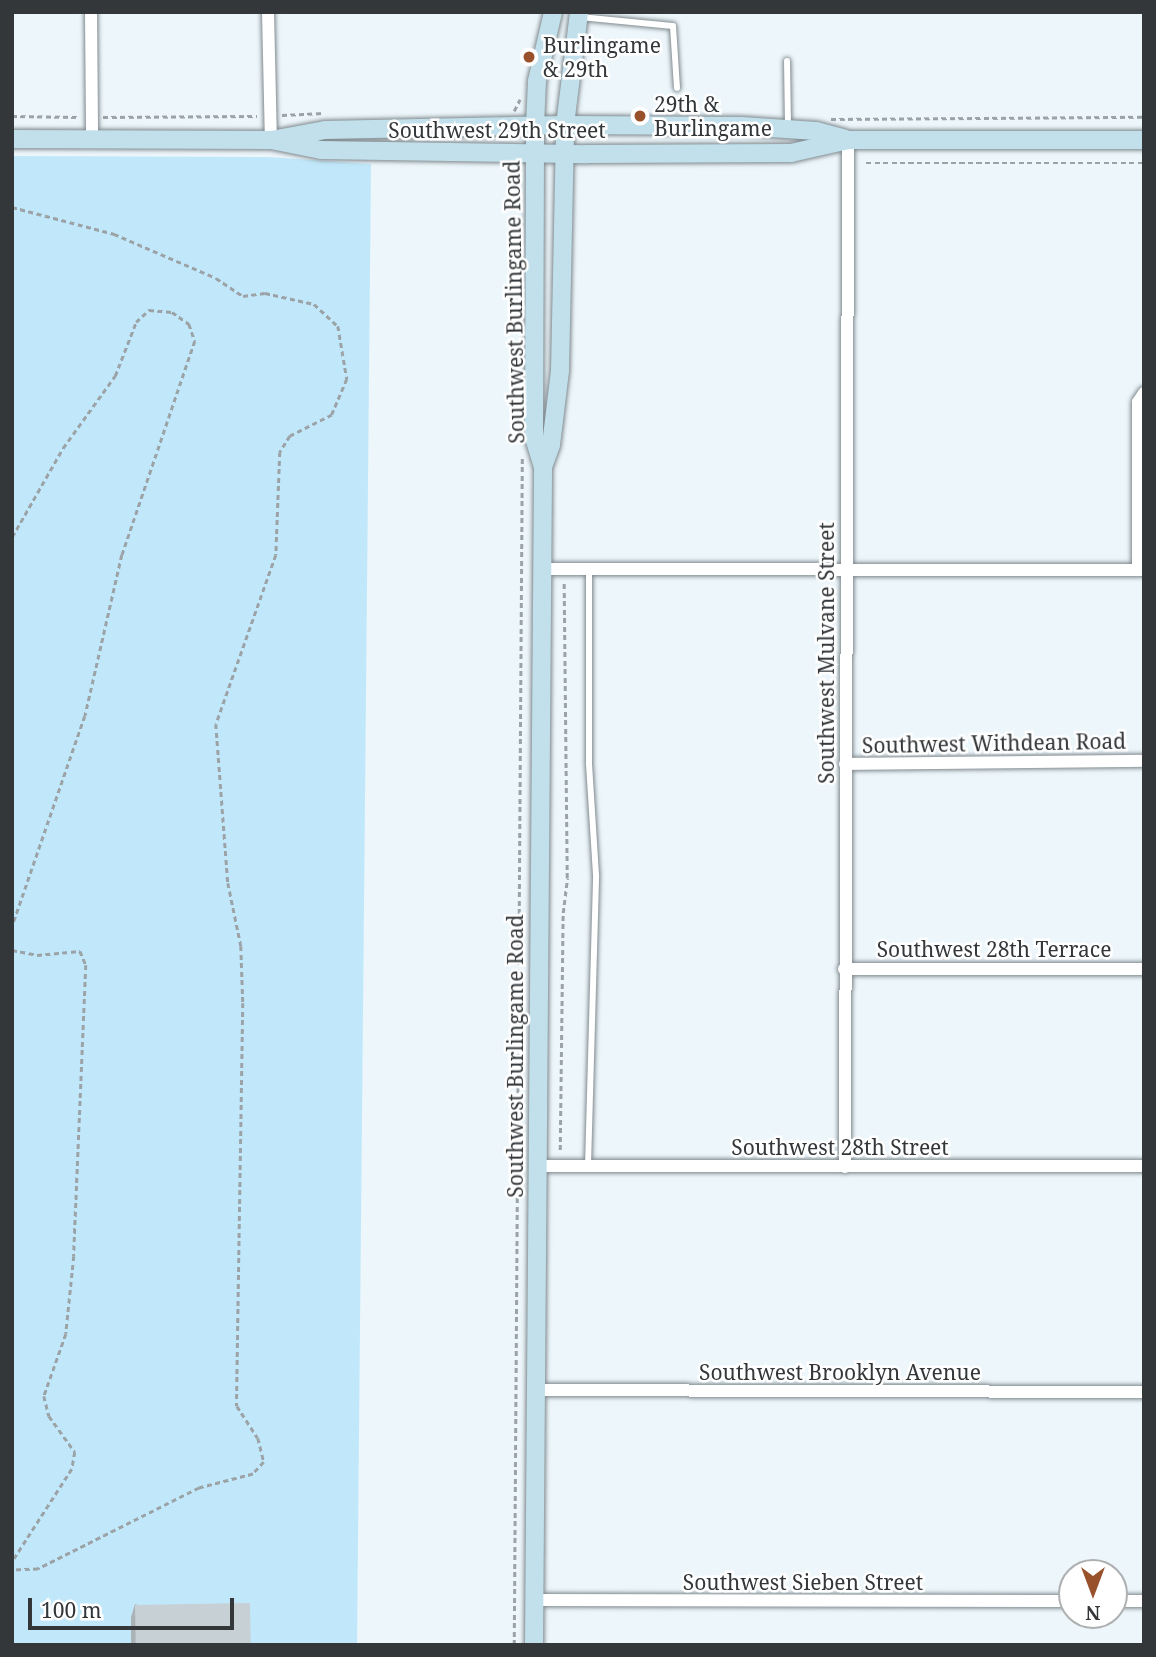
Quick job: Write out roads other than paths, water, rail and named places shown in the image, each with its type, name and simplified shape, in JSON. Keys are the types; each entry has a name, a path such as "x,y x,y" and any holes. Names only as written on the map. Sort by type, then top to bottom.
{"main road":[{"name":"Southwest Burlingame Road","path":"534,1645 543,467 534,438 534,126 537,81 553,12"},
{"name":"Southwest Burlingame Road","path":"543,467 551,445 562,344 563,153 579,14"},
{"name":"Southwest 29th Street","path":"12,139 271,140 325,130 565,125 788,129 848,140 1144,140"},
{"name":"Southwest 29th Street","path":"271,140 321,150 536,153 791,153 848,140"}],"street":[{"path":"91,12 92,139"},
{"path":"268,12 271,140"},
{"name":"Southwest Mulvane Street","path":"845,1167 848,140"},
{"path":"541,569 1141,570 1138,402 1144,393"},
{"name":"Southwest Withdean Road","path":"845,764 1144,761"},
{"name":"Southwest 28th Terrace","path":"844,969 1144,969"},
{"name":"Southwest 28th Street","path":"537,1166 1144,1166"},
{"name":"Southwest Brooklyn Avenue","path":"536,1390 1144,1392"},
{"name":"Southwest Sieben Street","path":"534,1600 1058,1601"}],"lane":[{"path":"579,14 673,26 677,88"},
{"path":"787,61 788,129"},
{"path":"588,1166 596,874 589,764 589,569"}],"place":[{"name":"Burlingame & 29th","path":"529,57"},
{"name":"29th & Burlingame","path":"640,116"}]}
